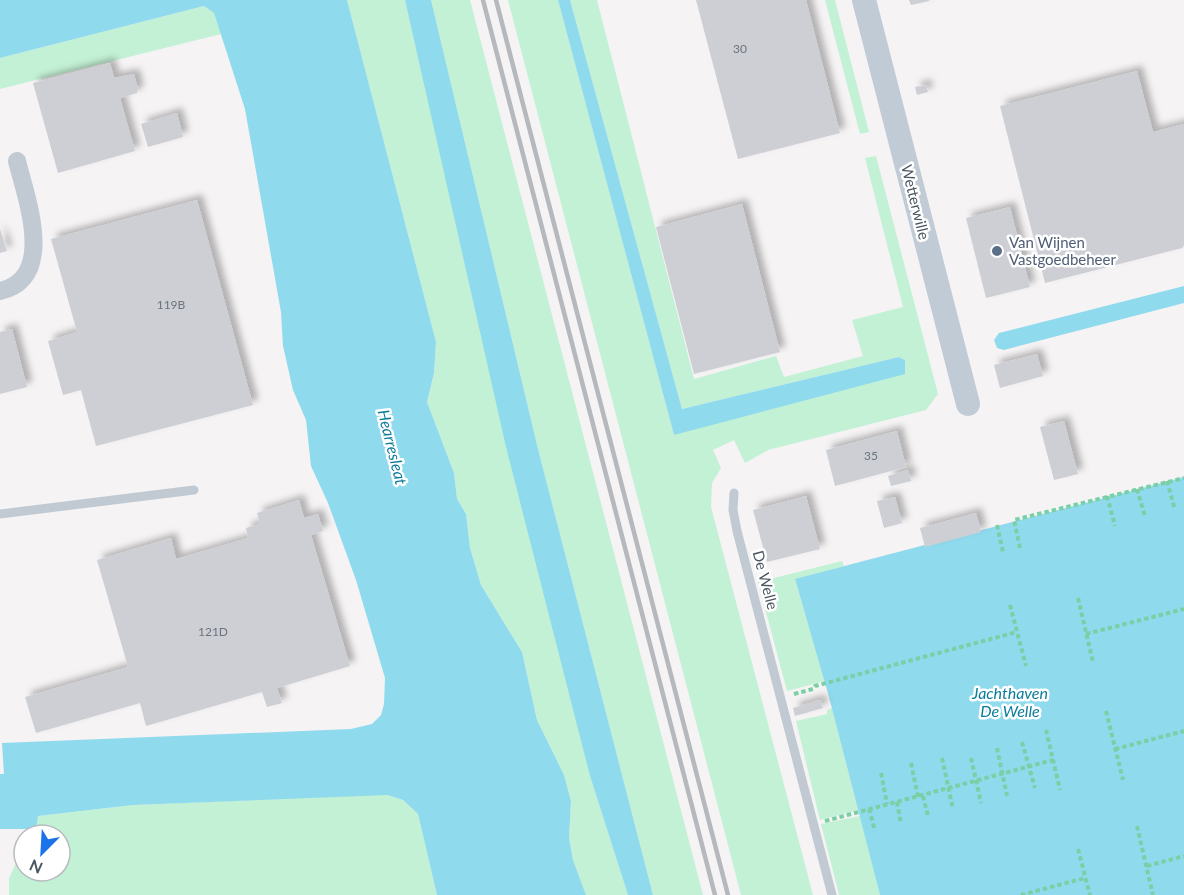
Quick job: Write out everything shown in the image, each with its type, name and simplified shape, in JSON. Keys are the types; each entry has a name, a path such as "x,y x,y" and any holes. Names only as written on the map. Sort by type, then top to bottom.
{"street":[{"name":"Wetterwille","path":"864,0 968,404"},
{"path":"0,291 8,290 23,276 33,261 36,242 17,161"}],"lane":[{"path":"0,514 194,489"},
{"name":"De Welle","path":"734,494 733,510 737,531 781,697"},
{"path":"781,697 832,895"}],"path":[{"path":"1020,548 1014,520 1184,478"},
{"path":"1167,481 1175,510"},
{"path":"1137,489 1145,518"},
{"path":"1107,496 1115,526"},
{"path":"997,525 1003,552"},
{"path":"1078,598 1093,662"},
{"path":"1010,604 1026,666"},
{"path":"1086,634 1184,609"},
{"path":"781,697 1017,632"},
{"path":"1106,711 1123,780"},
{"path":"1046,730 1060,790"},
{"path":"1116,749 1184,731"},
{"path":"1023,742 1035,789"},
{"path":"997,748 1007,796"},
{"path":"942,758 953,809"},
{"path":"970,758 981,803"},
{"path":"814,824 1053,760"},
{"path":"911,763 928,816"},
{"path":"881,773 887,804"},
{"path":"897,802 901,824"},
{"path":"869,809 874,831"},
{"path":"1137,826 1154,895"},
{"path":"1078,849 1090,895"},
{"path":"1147,866 1184,856"},
{"path":"1021,895 1085,878"}],"green space":[{"path":"347,0 405,0 590,776 628,895 586,895 573,860 569,838 571,801 564,775 537,720 522,652 481,585 470,548 466,514 457,499 454,473 427,402 434,373 436,342"},
{"path":"431,0 470,0 703,895 653,895 538,449"},
{"path":"508,0 558,0 674,435 905,360 899,357 682,409 570,0 597,0 694,379 776,356 784,377 863,356 852,320 903,307 865,158 876,156 938,394 926,410 768,450 745,463 734,440 713,450 721,468 712,483 711,507 813,895 741,895"},
{"path":"825,0 835,0 869,132 860,134"},
{"path":"204,6 214,13 221,34 0,89 0,58"},
{"path":"842,561 844,566 795,580 825,681 787,691 758,582"},
{"path":"832,708 858,810 820,820 796,721 827,714 827,710"},
{"path":"387,795 403,800 418,814 437,895 9,895 9,878 12,872 12,883 72,883 72,823 37,823 38,816 133,805"},
{"path":"860,816 880,895 839,895 821,824"}],"water":[{"name":"Hearresleat","path":"0,0 347,0 436,342 434,373 427,402 454,473 457,499 466,514 470,548 481,585 522,652 537,720 564,775 571,801 569,838 573,860 586,895 437,895 418,814 403,800 387,795 133,805 38,816 37,823 12,823 12,829 0,829 0,774 4,774 2,743 351,729 372,724 381,715 384,704 385,678 356,580 328,503 311,466 306,420 293,390 283,346 281,312 245,109 214,13 204,6 0,58"},
{"path":"405,0 431,0 538,449 653,895 628,895 590,776 506,447"},
{"path":"558,0 570,0 682,409 899,357 905,360 905,374 674,435"},
{"path":"1184,286 1184,303 1004,350 997,348 994,340 999,333"},
{"name":"Jachthaven De Welle","path":"1184,477 1184,895 880,895 829,697 795,579"}],"building":[{"path":"696,0 806,0 840,133 738,159"},
{"path":"909,0 929,0 929,1 911,5"},
{"path":"110,63 114,78 134,74 137,93 120,98 135,151 58,173 33,83"},
{"path":"1137,71 1153,132 1184,124 1184,245 1182,248 1045,283 1000,106"},
{"path":"926,85 928,92 917,95 915,87"},
{"path":"177,113 183,137 148,147 141,124"},
{"path":"197,200 253,405 96,446 81,390 63,395 48,341 77,332 51,239"},
{"path":"742,204 780,352 694,374 656,227"},
{"path":"1010,207 1030,287 986,298 966,218"},
{"path":"0,229 7,251 0,253"},
{"path":"12,329 27,387 0,394 0,332"},
{"path":"1037,354 1043,376 1000,388 994,365"},
{"path":"1064,421 1078,474 1054,480 1040,427"},
{"path":"897,431 906,467 835,486 826,450"},
{"path":"908,470 911,481 891,486 888,476"},
{"path":"806,496 820,549 767,562 753,510"},
{"path":"895,497 902,523 884,528 877,501"},
{"path":"299,500 304,518 318,514 323,531 311,535 350,666 277,688 282,703 267,707 262,692 146,726 140,703 36,733 25,697 128,667 97,560 171,538 176,559 248,538 246,528 260,524 257,513"},
{"path":"976,513 981,532 925,547 920,528"},
{"path":"820,700 823,708 795,716 793,708"}],"railway":[{"path":"483,0 715,895"},
{"path":"496,0 728,895"}],"place":[{"name":"Van Wijnen Vastgoedbeheer","path":"997,251"}]}
